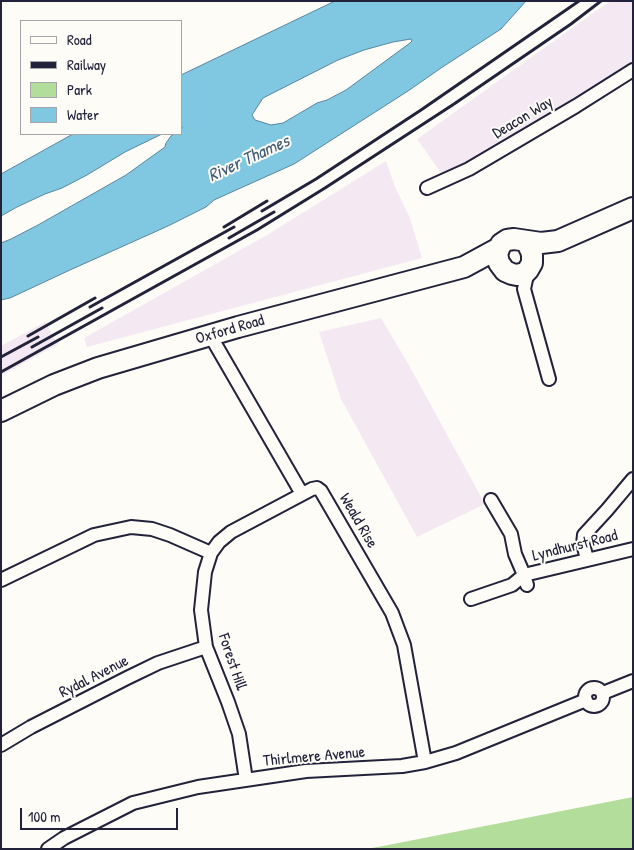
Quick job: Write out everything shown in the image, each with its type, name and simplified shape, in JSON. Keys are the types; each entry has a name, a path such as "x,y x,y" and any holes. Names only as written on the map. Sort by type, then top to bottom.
{"main road":[{"path":"520,274 499,263 497,254 499,248 507,240 514,239 541,243 558,241 633,208"},
{"path":"520,274 544,256 558,241"},
{"path":"520,274 531,251 526,242"},
{"name":"Oxford Road","path":"1,411 41,390 98,368 464,267 499,248"},
{"name":"Oxford Road","path":"464,267 520,274"}],"street":[{"name":"Deacon Way","path":"427,188 469,169 633,70"},
{"path":"520,274 549,379"},
{"path":"1,580 94,535 131,527 152,529 170,535 211,554 219,542 231,532 302,494 210,336"},
{"path":"587,559 584,534 633,479"},
{"name":"Weald Rise","path":"302,494 318,488 322,491 392,614 404,645 425,762"},
{"name":"Lyndhurst Road","path":"491,500 511,534 515,554 525,580"},
{"name":"Lyndhurst Road","path":"472,600 587,559 633,549"},
{"name":"Forest Hill","path":"211,554 205,572 201,610 206,647 239,734 246,780"},
{"name":"Rydal Avenue","path":"1,745 31,727 158,663 206,647"},
{"name":"Thirlmere Avenue","path":"48,849 64,838 133,803 198,787 306,771 402,766 425,762 456,753 586,700 586,692 590,689 599,689 603,693 633,681"}],"shaded area":[{"path":"610,1 633,1 633,62 444,177 417,139"},
{"path":"386,161 395,187 410,218 422,258 87,347 84,338 267,235"},
{"path":"381,318 485,504 417,537 341,399 319,332"},
{"path":"45,322 58,344 1,376 1,346"}],"green space":[{"path":"633,797 633,849 366,849 383,846"}],"water":[{"name":"River Thames","path":"335,1 526,1 501,29 294,164 214,200 206,207 168,226 10,298 1,300 1,243 38,225 126,175 165,147 171,136 182,135 182,75","holes":["411,39 410,43 346,90 317,103 283,123 271,125 255,120 252,115 263,98 338,60 393,42"]},
{"path":"71,135 160,135 125,152 62,188 45,194 1,216 1,174"}],"railway":[{"path":"262,211 316,179 421,110 579,1"},
{"path":"1,372 257,230 325,188 454,104 571,24 601,1"},
{"path":"224,227 267,201"},
{"path":"229,238 274,212"},
{"path":"90,307 234,227"},
{"path":"28,336 95,298"},
{"path":"32,347 102,308"},
{"path":"1,357 38,337"}]}
